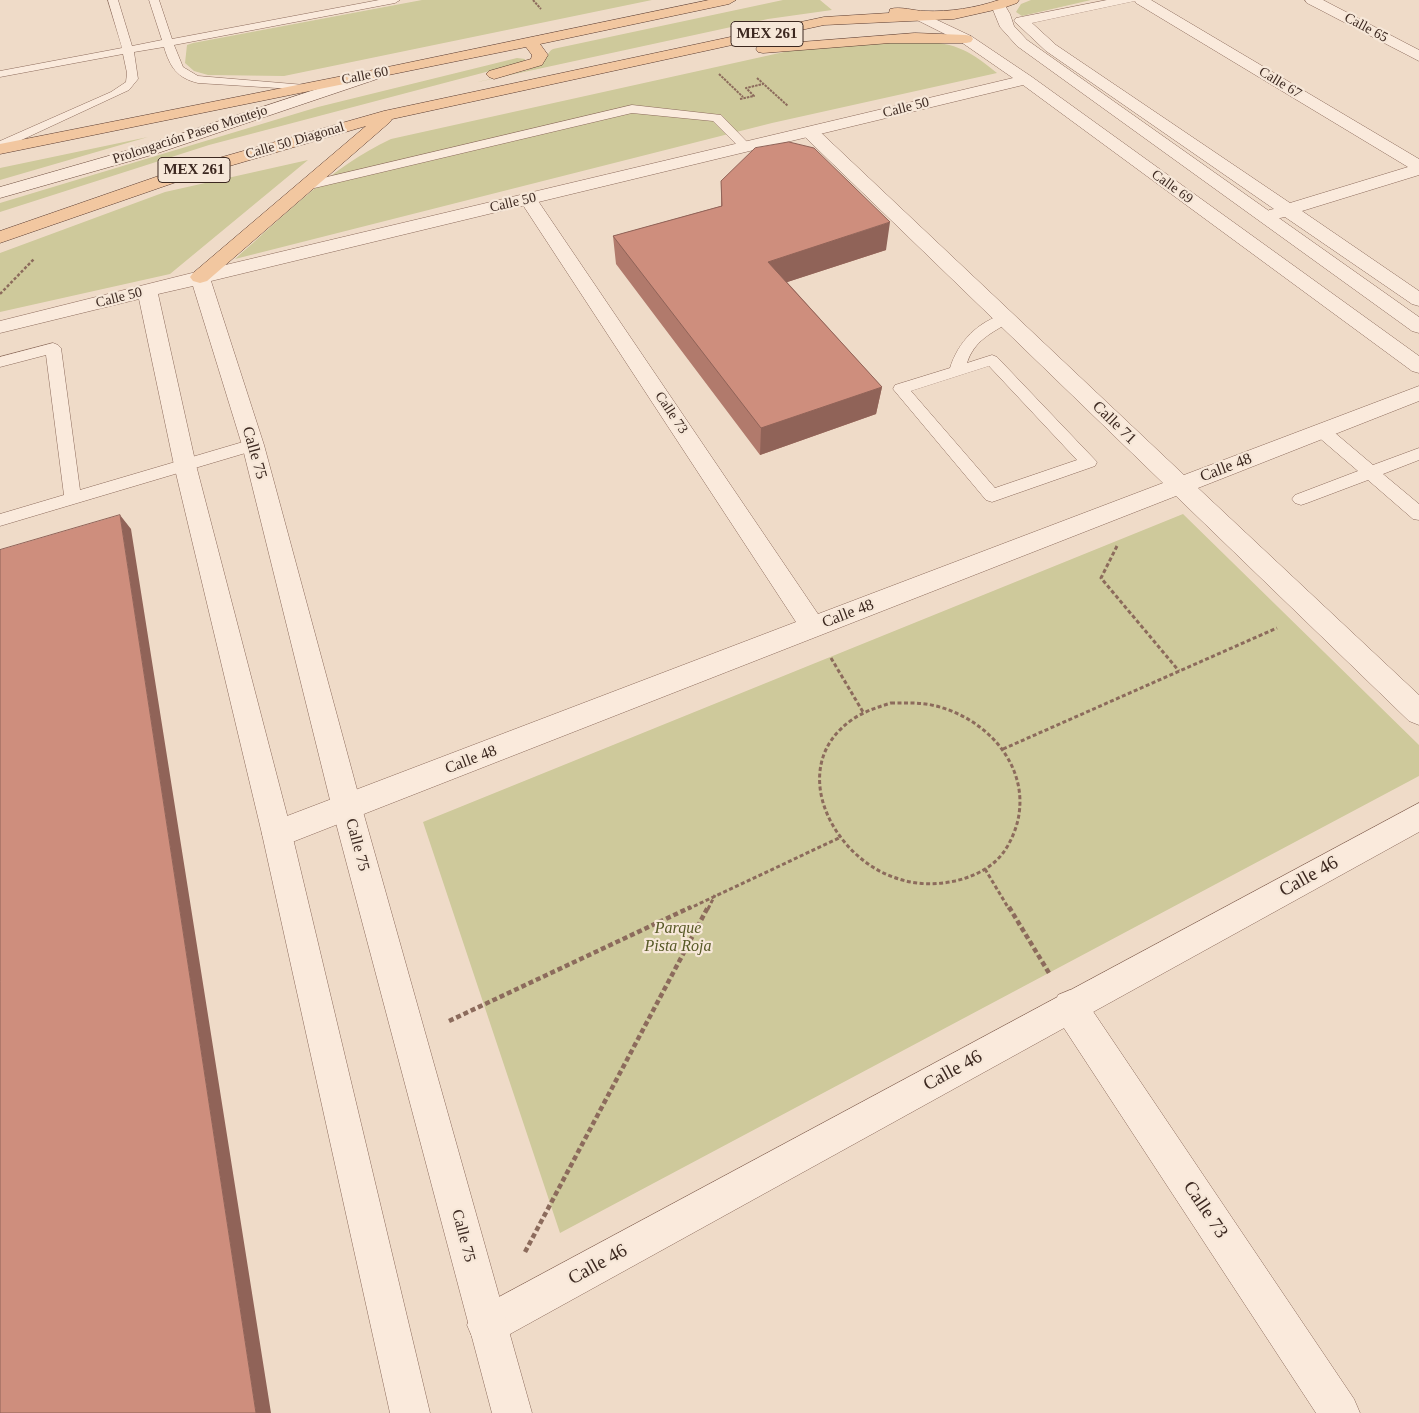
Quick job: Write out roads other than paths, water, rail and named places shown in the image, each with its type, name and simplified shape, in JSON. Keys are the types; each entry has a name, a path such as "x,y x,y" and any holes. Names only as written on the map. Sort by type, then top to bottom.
{"main road":[{"name":"Calle 60","path":"0,148 378,74 729,0"},
{"path":"872,4 888,10 916,16 949,14 998,5 1012,0"},
{"name":"MEX 261","path":"390,114 824,21 916,16"},
{"path":"709,47 757,50 885,38 938,37 966,39"},
{"path":"479,78 537,62 540,55 530,42"},
{"path":"200,278 390,114 421,92 440,88"},
{"name":"Calle 50 Diagonal","path":"0,236 179,175 390,114"}],"street":[{"path":"1129,0 1021,21 1051,48 1419,300"},
{"name":"Calle 67","path":"1141,0 1419,167"},
{"name":"Calle 65","path":"1312,0 1419,56"},
{"name":"Calle 69","path":"998,5 1007,27 1022,43 1419,327"},
{"name":"Calle 69","path":"916,16 966,39 1026,80 1419,366"},
{"name":"Prolongación Paseo Montejo","path":"0,193 148,150 378,74"},
{"name":"Calle 50","path":"0,327 147,290 1026,80"},
{"name":"Calle 71","path":"810,132 1312,613 1419,713"},
{"path":"1152,136 1184,139"},
{"path":"1265,217 1419,167"},
{"name":"Calle 73","path":"528,199 813,627"},
{"name":"Calle 75","path":"200,278 253,444 347,808 512,1413"},
{"path":"147,290 185,465 278,834 410,1413"},
{"name":"Calle 48","path":"278,834 1419,393"},
{"name":"Calle 46","path":"487,1325 1419,816"},
{"name":"Calle 73","path":"1070,1007 1340,1413"}],"lane":[{"path":"0,148 124,88 133,78 128,51 113,0"},
{"path":"154,0 179,71 186,77 198,80 305,88"},
{"path":"0,74 395,0"},
{"path":"306,186 632,109 717,118 746,147"},
{"path":"956,372 961,353 976,335 1005,319"},
{"path":"0,362 53,348 73,498"},
{"path":"992,360 1089,462 992,496 901,389 956,372 992,360"},
{"path":"1322,431 1419,514"},
{"path":"0,520 253,444"},
{"path":"1302,499 1419,454"}],"park label":[{"name":"Parque Pista Roja","path":"678,938"}]}
